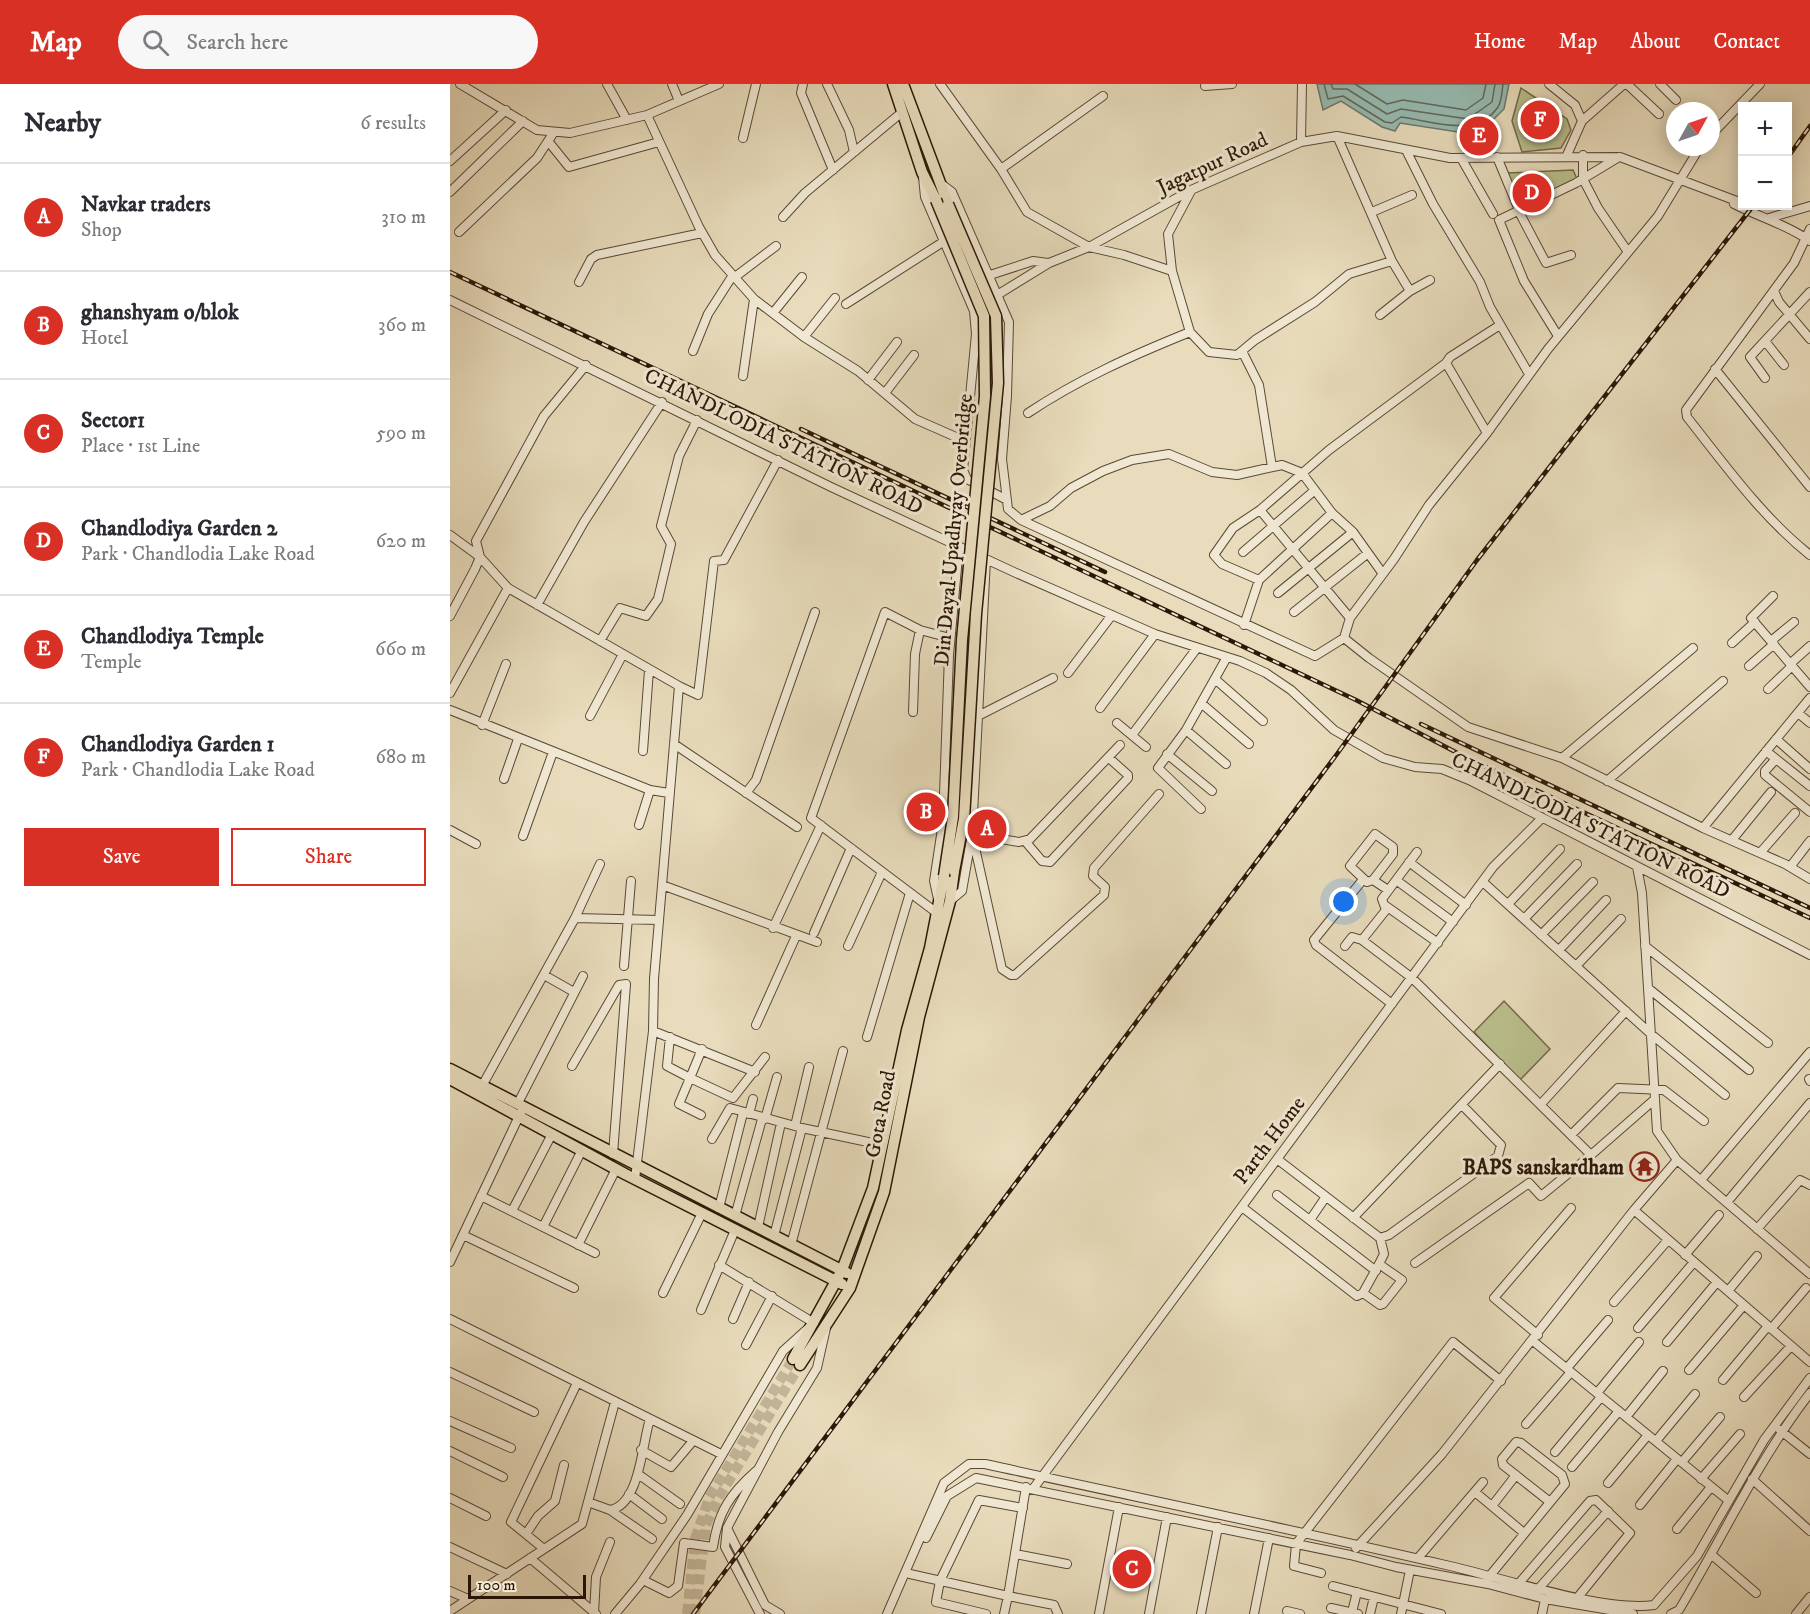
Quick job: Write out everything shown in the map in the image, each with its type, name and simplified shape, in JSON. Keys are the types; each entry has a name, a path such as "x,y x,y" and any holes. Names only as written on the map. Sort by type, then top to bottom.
{"main road":[{"path":"892,84 922,172"},
{"path":"903,84 940,183"},
{"name":"Din Dayal Upadhyay Overbridge","path":"922,172 984,316 985,396 962,640 949,873"},
{"name":"Din Dayal Upadhyay Overbridge","path":"940,183 996,316 998,383 976,614 964,819 942,905"},
{"name":"Gota Road","path":"942,905 884,1192 850,1288 826,1328 796,1362 842,1270 873,1188 907,1030 942,905"},
{"path":"450,1069 520,1108 855,1276"},
{"path":"450,1079 520,1108 552,1134 616,1169 850,1288"}],"street":[{"path":"460,84 537,130 570,134 647,115 719,84"},
{"path":"607,84 627,120"},
{"path":"672,84 679,101"},
{"path":"743,138 756,84"},
{"path":"803,84 801,93 833,170"},
{"path":"827,84 849,130 854,152"},
{"path":"940,84 1001,169 1027,212 1089,247 1124,255 1172,271"},
{"path":"1205,86 1231,84"},
{"name":"Jagatpur Road","path":"1049,263 1089,247 1191,190 1301,142 1302,84"},
{"path":"1549,84 1575,105 1582,121"},
{"path":"1567,155 1582,121 1625,84 1659,114"},
{"path":"1660,84 1676,100"},
{"path":"1720,126 1760,84"},
{"path":"1001,169 1103,96"},
{"path":"450,161 506,110"},
{"path":"783,217 833,170 901,113"},
{"path":"647,115 702,233 715,255 754,299 804,337 868,380 915,419 965,441"},
{"path":"450,192 523,121"},
{"path":"459,232 537,158 554,132"},
{"path":"1301,142 1338,136 1406,150 1461,158 1567,155 1620,157 1738,203"},
{"path":"1338,136 1392,261 1410,291"},
{"path":"548,141 569,167 659,142"},
{"path":"1406,150 1433,204 1480,282 1500,325 1529,374"},
{"path":"1583,155 1583,178 1598,208 1628,252"},
{"path":"940,183 952,192 999,294 1009,322 1002,459 1008,509 1021,520 1315,656 1344,638 1350,618 1383,574 1429,505 1488,433 1558,336 1658,216 1694,156"},
{"path":"1497,157 1519,210 1546,263 1571,255"},
{"path":"1558,336 1524,281 1499,220 1620,157"},
{"path":"1461,158 1494,214"},
{"path":"922,172 925,197 946,240 974,311 976,334 963,470 968,479 1007,500"},
{"path":"1191,190 1168,234 1172,271 1190,332 1209,352 1237,355 1315,302 1349,274 1392,261"},
{"path":"1372,213 1412,195"},
{"path":"1730,200 1732,203 1808,236 1794,263 1686,410 1687,417 1770,518 1810,555"},
{"path":"1753,210 1766,217 1810,206"},
{"path":"579,282 591,259 597,255 702,233"},
{"path":"846,304 946,240"},
{"path":"693,351 708,314 734,276 777,246"},
{"path":"990,275 1033,261 1049,263"},
{"path":"974,311 1049,263"},
{"path":"773,313 802,277"},
{"path":"1380,315 1410,291 1430,280"},
{"path":"1774,291 1779,302 1810,339"},
{"path":"1765,378 1750,357 1810,292"},
{"path":"804,337 835,298"},
{"path":"743,376 754,299"},
{"name":"CHANDLODIA STATION ROAD","path":"450,300 986,559 1155,634 1227,657 1266,673 1291,690 1334,730 1383,758 1415,767 1442,770 1469,780 1810,955"},
{"path":"1259,580 1222,564 1215,555 1221,542 1233,528 1260,510 1388,404 1446,363 1450,357 1500,325"},
{"path":"1028,413 1063,390 1122,360 1190,332"},
{"path":"1765,341 1784,365"},
{"path":"868,380 897,342"},
{"path":"1242,351 1259,386 1272,467"},
{"path":"885,393 914,355"},
{"path":"1446,363 1488,433"},
{"path":"450,616 480,557 476,541 544,416 586,365"},
{"path":"1715,369 1810,487"},
{"path":"537,604 584,522 662,402"},
{"path":"600,641 620,608 646,616 658,600 671,544 661,526 679,456 697,420"},
{"path":"1021,520 1050,506 1071,488 1103,471 1132,460 1169,454 1212,472 1237,475 1282,465 1302,473 1332,513 1353,532 1383,574"},
{"path":"451,539 480,557 508,588 649,670 698,695 714,561 724,560 778,460"},
{"path":"1244,552 1315,490"},
{"path":"1260,510 1350,618"},
{"path":"1244,625 1259,580 1332,513"},
{"path":"1278,593 1353,532"},
{"path":"942,905 934,881 943,822 950,638 959,546"},
{"path":"1294,612 1368,553"},
{"path":"942,905 962,891 972,834 986,559"},
{"path":"450,693 508,588"},
{"path":"1773,596 1752,615 1755,622 1810,687"},
{"path":"746,793 756,780 815,612"},
{"path":"942,905 910,893 811,818 885,612 920,630 950,638"},
{"path":"1068,673 1112,615"},
{"path":"1732,643 1755,622"},
{"path":"1749,666 1794,622"},
{"path":"913,712 915,654 920,630"},
{"path":"1100,708 1155,634"},
{"path":"1344,638 1468,727 1562,759 1703,828 1790,867 1810,879"},
{"path":"1768,689 1810,646"},
{"path":"1132,735 1197,648"},
{"path":"1562,759 1693,648"},
{"path":"590,716 622,654"},
{"path":"1201,809 1159,771 1159,765 1186,729 1227,657"},
{"path":"482,725 506,664"},
{"path":"643,751 649,670"},
{"path":"946,716 978,719 1053,678"},
{"path":"1215,679 1263,720"},
{"path":"1607,781 1723,681"},
{"path":"635,1179 653,1031 659,920 678,686"},
{"path":"1703,828 1810,698"},
{"path":"1201,703 1249,744"},
{"path":"450,710 482,725 650,790 669,793"},
{"path":"1798,712 1810,723"},
{"path":"1117,723 1146,747"},
{"path":"1186,729 1226,764"},
{"path":"504,779 518,739"},
{"path":"1776,739 1810,769"},
{"path":"674,744 797,827"},
{"path":"1024,841 1120,745"},
{"path":"1766,751 1810,786"},
{"path":"523,836 554,752"},
{"path":"1167,754 1212,791"},
{"path":"972,834 1024,841 1042,861 1050,862 1128,778 1128,775 1109,758"},
{"path":"1776,759 1765,771 1765,775 1810,812"},
{"path":"639,825 650,790"},
{"path":"1732,840 1771,792"},
{"path":"972,834 1002,969 1015,975 1104,895 1105,887 1094,876 1094,868 1159,794"},
{"path":"1760,853 1795,813"},
{"name":"Parth Home","path":"1030,1488 1042,1477 1483,882 1542,819"},
{"path":"773,928 821,825"},
{"path":"450,830 476,844"},
{"path":"1375,834 1393,847 1393,854 1373,880 1367,882 1350,866 1375,834"},
{"path":"1790,867 1810,841"},
{"path":"662,885 796,936 815,938 851,848"},
{"path":"1508,904 1560,849"},
{"path":"1417,852 1382,899 1386,906 1438,943"},
{"path":"1409,862 1466,905"},
{"path":"482,1086 575,918 600,864"},
{"path":"1524,919 1577,864"},
{"path":"1637,867 1645,946 1657,1131 1677,1160 1728,1201 1810,1274"},
{"path":"848,946 882,872"},
{"path":"1373,880 1388,890"},
{"path":"1396,880 1453,922"},
{"path":"624,966 631,881"},
{"path":"1361,882 1314,940 1317,945 1392,1004"},
{"path":"1483,882 1651,1034 1725,1095"},
{"path":"1541,935 1593,882"},
{"path":"867,1037 910,893"},
{"path":"1558,950 1606,900"},
{"path":"1362,940 1386,906"},
{"path":"575,918 659,920"},
{"path":"1576,966 1621,919"},
{"path":"756,1025 796,936"},
{"path":"1345,946 1352,938 1362,940 1412,978 1591,1155"},
{"path":"1645,946 1768,1043"},
{"path":"544,975 574,992"},
{"path":"450,1260 583,976"},
{"path":"572,1066 619,985 626,984 613,1154"},
{"path":"1648,988 1749,1070"},
{"path":"1541,1104 1626,1011"},
{"path":"653,1031 755,1072"},
{"path":"670,1037 667,1066 733,1098 765,1057"},
{"path":"701,1115 679,1104 702,1049"},
{"path":"791,1245 843,1051"},
{"path":"1701,1180 1810,1052"},
{"path":"1353,1218 1500,1064"},
{"path":"774,1236 799,1127 809,1067"},
{"path":"735,1216 777,1077"},
{"path":"1571,1135 1618,1088 1654,1088 1668,1092 1704,1121"},
{"path":"719,1208 746,1113 753,1099"},
{"path":"1415,1263 1529,1183 1541,1196 1655,1099"},
{"path":"1728,1201 1810,1103"},
{"path":"1380,1238 1389,1235 1498,1156 1501,1145 1462,1105"},
{"path":"712,1139 730,1108 764,1119 882,1145"},
{"path":"758,1227 781,1123"},
{"path":"512,1211 552,1134"},
{"path":"543,1227 582,1150"},
{"path":"1242,1207 1357,1296 1363,1293 1384,1254 1380,1238 1277,1159"},
{"path":"1350,1555 1442,1454 1536,1338 1634,1210 1677,1160"},
{"path":"578,1245 616,1169"},
{"path":"1757,1228 1800,1180 1810,1185"},
{"path":"1277,1195 1378,1267 1400,1278 1401,1282 1383,1304 1380,1305 1363,1293"},
{"path":"481,1196 595,1253"},
{"path":"1310,1220 1325,1198"},
{"path":"1571,1208 1494,1298 1569,1370 1729,1501"},
{"path":"1634,1210 1810,1362"},
{"path":"663,1293 702,1213"},
{"path":"1685,1255 1719,1215"},
{"path":"701,1310 735,1230"},
{"path":"463,1235 573,1288"},
{"path":"1614,1302 1668,1240"},
{"path":"1728,1292 1757,1256"},
{"path":"1638,1328 1694,1262"},
{"path":"615,1614 643,1580 687,1515 783,1351 814,1323 719,1265"},
{"path":"733,1319 749,1282"},
{"path":"1666,1342 1717,1282"},
{"path":"1723,1380 1806,1288"},
{"path":"746,1345 772,1296"},
{"path":"1689,1370 1744,1305"},
{"path":"450,1319 721,1454"},
{"path":"1526,1424 1608,1320"},
{"path":"765,1605 758,1614 725,1547 727,1528 817,1368 826,1328"},
{"path":"1322,1573 1294,1566 1296,1544 1453,1342 1501,1381"},
{"path":"1555,1452 1639,1342"},
{"path":"1744,1397 1791,1346"},
{"path":"1572,1467 1664,1371"},
{"path":"450,1372 534,1412"},
{"path":"887,1614 944,1483 954,1473 969,1464 985,1464 1359,1545 1578,1597 1640,1607 1654,1605 1697,1556 1764,1440 1810,1378"},
{"path":"544,1549 511,1522 577,1383"},
{"path":"1671,1614 1679,1610 1712,1556 1780,1430 1810,1393"},
{"path":"1656,1441 1695,1394"},
{"path":"450,1611 582,1524 615,1402"},
{"path":"1640,1505 1720,1416"},
{"path":"610,1510 620,1506 629,1494 638,1473 641,1450 650,1419"},
{"path":"450,1421 511,1448"},
{"path":"1780,1430 1810,1454"},
{"path":"1701,1479 1740,1434"},
{"path":"1608,1483 1648,1435"},
{"path":"641,1450 671,1467 693,1441"},
{"path":"1484,1583 1565,1484 1566,1479 1521,1443 1516,1442 1502,1459 1503,1465 1550,1502"},
{"path":"450,1451 503,1477"},
{"path":"526,1534 538,1516 555,1501 564,1464"},
{"path":"643,1580 669,1593 678,1586 684,1543 713,1547 715,1528 733,1491 760,1468"},
{"path":"638,1473 680,1504"},
{"path":"1492,1506 1516,1475"},
{"path":"893,1614 947,1496 960,1485 976,1478 1218,1527 1410,1570 1484,1583 1545,1599 1633,1614"},
{"path":"1752,1479 1810,1531"},
{"path":"1418,1558 1483,1482"},
{"path":"1677,1529 1711,1487"},
{"path":"1004,1614 1023,1508 1030,1488"},
{"path":"1475,1492 1524,1533"},
{"path":"629,1494 662,1520"},
{"path":"450,1498 486,1516"},
{"path":"987,1614 936,1602 940,1581 979,1500 1023,1508"},
{"path":"1520,1582 1590,1501 1596,1500 1628,1529 1629,1537 1578,1597"},
{"path":"588,1502 610,1510 652,1539"},
{"path":"1099,1614 1119,1507"},
{"path":"1540,1587 1608,1511"},
{"path":"1149,1614 1167,1517"},
{"path":"1201,1614 1218,1527"},
{"path":"727,1528 765,1605 780,1614"},
{"path":"1254,1614 1269,1538"},
{"path":"595,1614 596,1577 610,1542"},
{"path":"450,1547 507,1574"},
{"path":"1015,1554 1066,1564"},
{"path":"1712,1556 1756,1593"},
{"path":"530,1558 595,1614"},
{"path":"1401,1614 1410,1570"},
{"path":"910,1574 1054,1605 1058,1614"},
{"path":"1333,1586 1442,1614"},
{"path":"450,1591 468,1599"},
{"path":"1331,1608 1355,1613 1357,1592"},
{"path":"1370,1614 1374,1597"},
{"path":"1542,1614 1545,1599"},
{"path":"1796,1614 1810,1599"},
{"path":"1287,1611 1300,1614"}],"green space":[{"path":"1521,88 1567,119 1571,130 1561,148 1522,152 1512,121"},
{"path":"1573,170 1578,181 1520,205 1507,173"},
{"path":"1504,1001 1550,1049 1520,1080 1474,1032"}],"water":[{"path":"1317,84 1509,84 1504,109 1488,125 1471,134 1400,123 1395,131 1382,127 1341,101 1323,110"}],"tunnel":[{"path":"687,1614 695,1539 709,1498 793,1359"},
{"path":"695,1614 706,1525 717,1500 800,1365"}],"railway":[{"path":"1789,156 1810,126"},
{"path":"693,1614 1337,754 1477,560 1750,210"},
{"path":"450,272 1356,700 1465,757 1810,918"},
{"path":"801,429 1105,572"},
{"path":"1421,724 1810,908"}],"place":[{"name":"Chandlodiya Garden 1","path":"1540,120"},
{"name":"Chandlodiya Temple","path":"1479,136"},
{"name":"Chandlodiya Garden 2","path":"1532,193"},
{"name":"ghanshyam o/blok","path":"926,812"},
{"name":"Navkar traders","path":"987,829"},
{"name":"BAPS sanskardham","path":"1645,1167"},
{"name":"Sector1","path":"1132,1569"}]}
